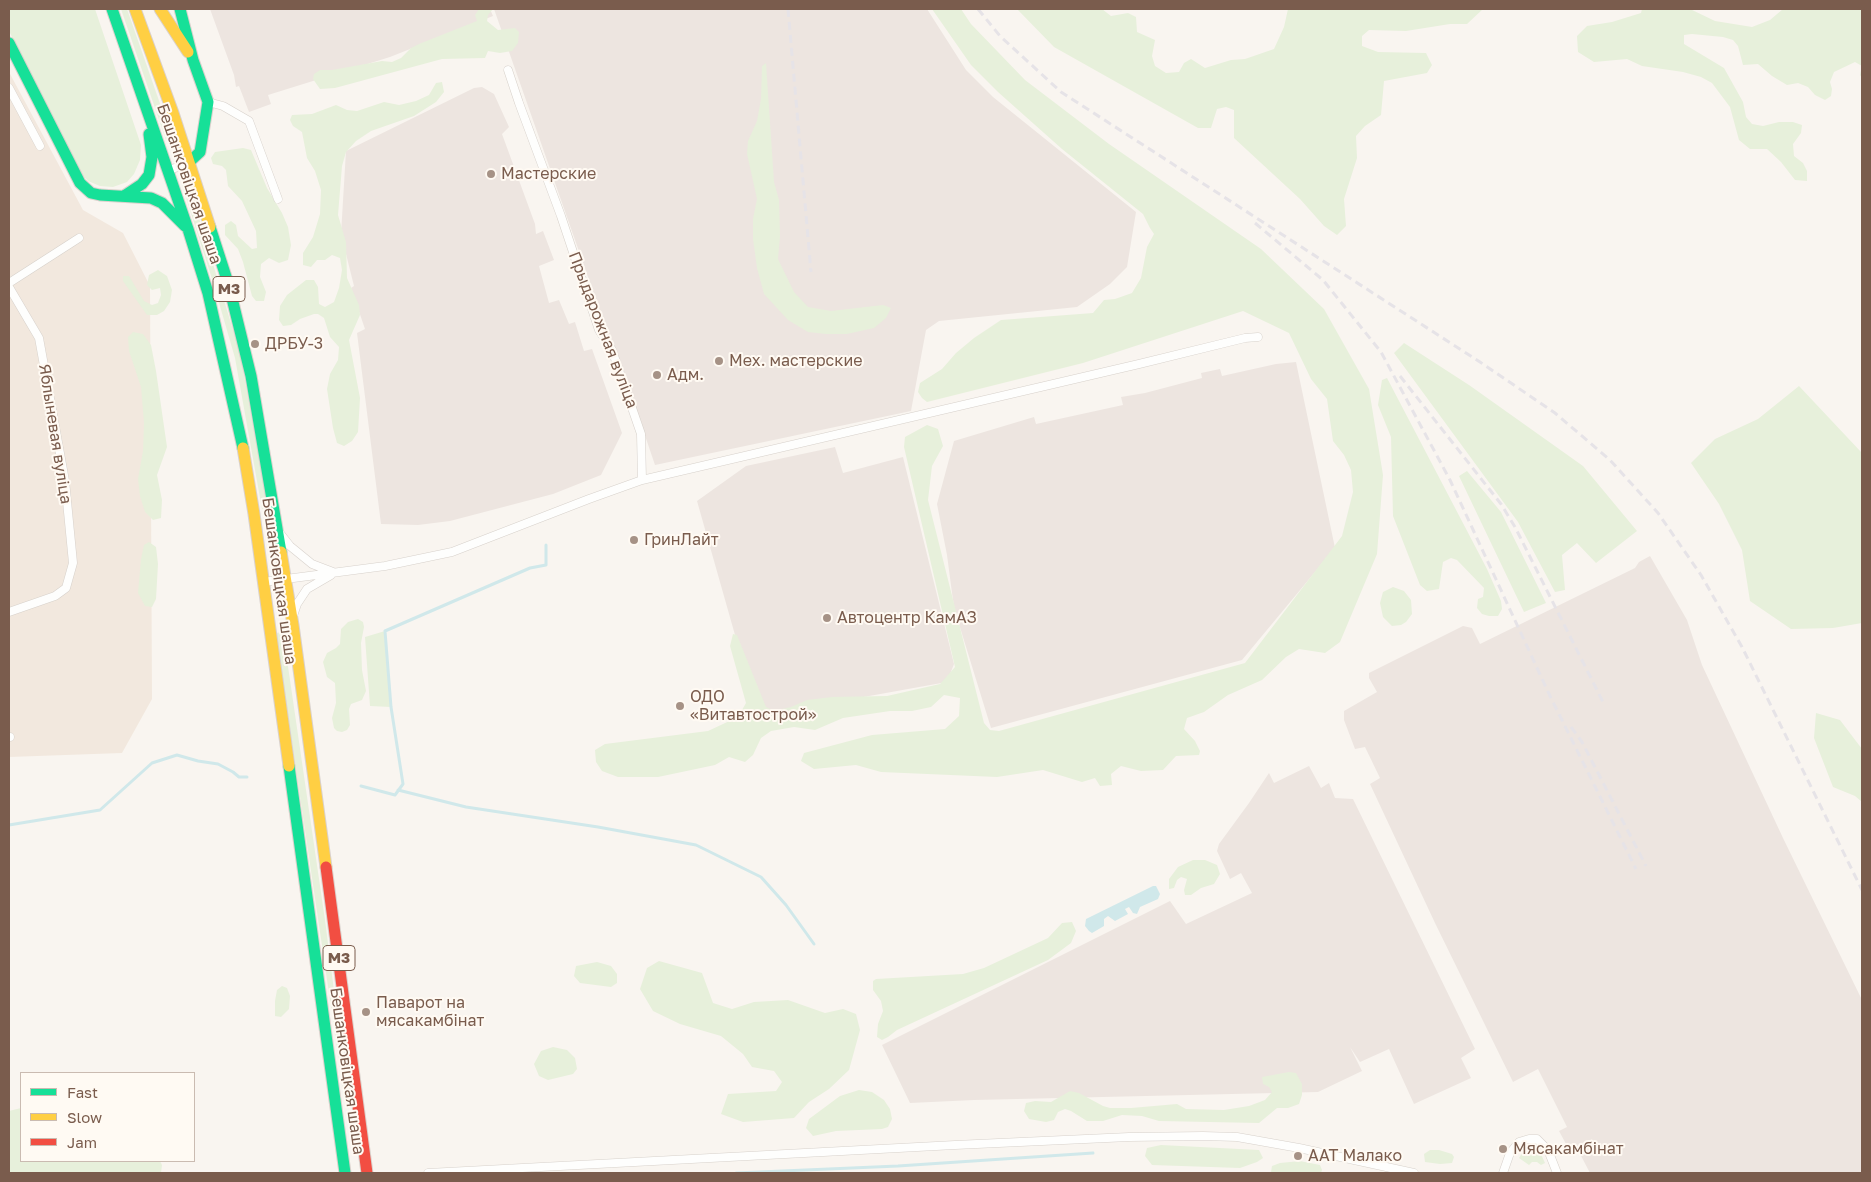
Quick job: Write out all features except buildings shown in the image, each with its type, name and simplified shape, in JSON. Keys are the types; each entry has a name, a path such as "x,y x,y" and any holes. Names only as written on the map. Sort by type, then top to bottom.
{"main road":[{"name":"Бешанковіцкая шаша","path":"112,9 188,229 214,316 242,443 345,1173"},
{"name":"Бешанковіцкая шаша","path":"135,9 172,113 228,286 253,385 292,618 367,1173"},
{"path":"160,9 193,60"},
{"path":"180,11 193,60 208,102 200,152 188,163"},
{"path":"166,20 174,21 178,19 180,11"},
{"path":"9,43 80,182 91,193 113,197 152,198 162,203 188,229"},
{"path":"124,196 142,184 150,175 152,157 146,109"}],"street":[{"name":"Прыдарожная вуліца","path":"508,70 561,216 599,330 612,350 641,434 642,480"},
{"path":"9,88 40,146"},
{"path":"208,102 222,106 249,121 278,199"},
{"path":"167,171 188,163"},
{"path":"9,283 79,238"},
{"name":"Яблыневая вуліца","path":"9,287 39,338 65,481 73,563 66,588 54,596 9,612"},
{"path":"263,582 385,566 452,552 642,480 1245,338 1258,337"},
{"path":"278,531 290,546 312,564 335,572"},
{"path":"292,618 297,604 307,589 335,572"},
{"path":"428,1173 964,1145 1203,1136 1238,1137 1414,1173"},
{"path":"1503,1173 1510,1153 1519,1142 1537,1139 1548,1150 1557,1173"}],"shaded area":[{"path":"210,9 490,9 493,16 390,57 268,95 271,104 249,112 239,86 236,87 234,75"},
{"path":"494,9 927,9 966,70 993,97 1136,212 1127,267 1110,284 1077,307 939,321 926,330 911,411 655,465"},
{"path":"9,72 83,210 123,233 150,286 152,699 122,753 9,757"},
{"path":"482,87 494,94 509,127 502,134 535,224 536,234 543,231 554,260 539,266 549,303 559,300 569,324 575,322 584,351 592,349 622,433 601,475 553,494 450,521 418,525 381,524 357,333 365,329 351,288 354,286 341,234 346,151 474,88"},
{"path":"1296,362 1335,548 1242,660 991,728 954,608 947,555 937,504 954,441 1034,417 1036,424 1123,405 1121,397 1145,393 1202,378 1201,373 1220,369 1222,376 1276,364"},
{"path":"835,447 843,473 903,457 954,664 947,682 758,716 697,501 746,466"},
{"path":"1650,556 1687,620 1702,665 1862,1000 1862,1173 1590,1173 1579,1152 1572,1155 1559,1131 1567,1127 1538,1069 1513,1082 1435,923 1370,784 1380,778 1365,747 1355,749 1344,720 1344,711 1377,692 1369,678 1369,673 1463,626 1472,628 1480,644 1635,568 1639,562"},
{"path":"1309,766 1321,788 1329,783 1335,798 1353,799 1475,1049 1461,1058 1471,1078 1414,1104 1389,1049 1360,1062 1350,1047 1362,1071 1318,1092 910,1103 882,1045 1170,901 1186,924 1252,893 1241,873 1230,879 1217,851 1219,844 1269,773 1274,783"}],"green space":[{"path":"9,9 95,9 141,145 140,160 134,174 127,182 113,187 100,186 88,181 78,170 9,31"},
{"path":"121,9 127,9 172,138 166,140"},
{"path":"479,9 493,9 488,15 487,21 498,30 515,28 519,32 518,43 512,51 500,53 488,51 485,58 442,59 335,88 320,89 313,79 314,74 320,70 332,70 382,61 392,62 401,58 411,48 419,44 477,21 475,15"},
{"path":"932,9 961,9 971,24 1025,80 1109,144 1261,249 1324,309 1369,389 1383,475 1377,554 1340,642 1325,653 1299,649 1286,657 1262,680 1228,695 1204,712 1187,718 1184,729 1195,741 1200,751 1199,755 1176,756 1163,770 1141,771 1121,766 1111,774 1112,785 1100,786 1095,778 1082,782 1043,770 997,777 881,772 856,765 814,769 801,761 804,753 872,735 945,729 959,716 960,698 944,695 931,707 912,711 890,711 843,718 815,730 794,727 771,731 761,738 753,755 745,762 729,757 715,765 658,777 618,777 602,771 596,762 595,750 605,744 708,731 738,717 746,703 730,646 733,634 737,635 766,707 774,711 791,707 807,700 832,697 887,696 940,684 955,667 904,447 905,437 927,425 938,429 943,446 932,466 928,500 984,723 990,730 999,731 1245,663 1342,536 1353,492 1351,470 1344,455 1333,441 1327,399 1311,379 1289,333 1243,311 1083,363 927,402 922,398 918,392 920,383 942,369 956,353 974,338 1001,320 1093,313 1104,300 1115,299 1132,293 1141,278 1147,247 1154,234 1143,214 1062,149 998,92 971,65"},
{"path":"1017,9 1102,9 1111,16 1128,13 1136,17 1137,32 1155,40 1152,56 1155,66 1166,73 1179,72 1184,63 1191,59 1205,68 1231,60 1245,59 1274,49 1284,27 1288,9 1483,9 1467,24 1450,24 1406,31 1369,30 1362,36 1362,46 1378,52 1426,53 1432,65 1427,73 1384,81 1381,115 1365,126 1356,136 1357,158 1344,199 1346,226 1337,235 1324,226 1300,199 1234,138 1234,110 1226,107 1217,109 1211,128 1198,128 1054,47"},
{"path":"1642,9 1690,9 1715,21 1752,27 1770,20 1783,9 1862,9 1862,66 1855,62 1834,72 1830,82 1831,96 1825,100 1815,95 1808,87 1798,83 1787,85 1772,76 1758,64 1743,65 1738,46 1733,40 1723,37 1684,35 1684,44 1724,68 1743,102 1746,117 1752,124 1763,126 1779,122 1793,122 1802,125 1801,133 1793,144 1794,156 1803,163 1807,171 1807,181 1795,180 1781,162 1767,149 1750,149 1739,140 1730,107 1712,83 1701,77 1683,72 1642,66 1627,59 1594,62 1578,52 1577,36 1587,26 1612,22 1641,13"},
{"path":"766,63 774,182 779,200 780,236 778,259 794,292 808,307 831,311 883,305 891,308 886,318 874,328 847,334 808,332 788,320 764,294 757,268 753,239 753,219 757,199 747,154 748,141 757,121 761,99 762,66"},
{"path":"442,82 444,92 436,102 414,116 371,131 356,141 346,152 342,166 338,215 346,242 347,278 359,305 360,315 349,340 360,398 358,432 352,441 344,446 337,443 327,389 330,374 338,360 339,347 330,337 324,318 318,314 300,319 291,325 283,326 279,320 280,306 287,295 306,280 314,280 318,287 319,304 325,307 334,302 342,270 340,258 332,255 325,260 317,260 311,267 303,265 303,253 313,237 320,214 321,190 315,171 307,158 302,132 293,126 290,120 292,115 312,114 336,105 347,110 357,111 384,102 399,105 416,101 429,95 436,83"},
{"path":"243,148 251,150 267,188 288,227 291,245 288,260 279,263 269,258 261,264 260,277 266,292 264,301 256,301 252,296 243,262 238,249 225,235 225,225 231,221 236,225 238,236 252,249 257,248 256,231 242,201 228,186 226,170 222,166 213,164 211,158 215,152"},
{"path":"188,182 240,353 268,508 262,509 235,358 182,185"},
{"path":"158,270 167,276 172,290 170,302 164,311 157,315 147,315 123,281 123,276 129,276 144,301 152,305 158,303 161,295 160,288 152,290 147,285 149,275"},
{"path":"133,332 143,334 151,345 167,447 157,475 162,500 161,518 153,520 145,512 140,496 138,479 143,451 144,423 141,387 129,351 128,337"},
{"path":"1404,343 1469,385 1583,466 1637,531 1596,563 1577,543 1562,555 1565,590 1555,592 1518,522 1394,353"},
{"path":"1387,378 1487,569 1501,601 1502,609 1498,616 1482,614 1477,608 1478,599 1483,597 1484,588 1457,560 1451,558 1443,562 1439,589 1427,591 1420,585 1393,516 1391,437 1378,405 1382,380"},
{"path":"1799,386 1862,453 1862,623 1833,628 1791,629 1750,601 1742,550 1719,504 1691,463 1715,439 1758,419"},
{"path":"1467,471 1501,512 1546,603 1524,612 1459,476"},
{"path":"149,542 156,547 158,564 156,599 152,607 145,606 138,593 144,545"},
{"path":"1393,587 1404,591 1411,600 1412,614 1401,625 1392,626 1383,617 1380,603 1383,592"},
{"path":"358,619 363,622 364,627 361,643 362,670 366,691 362,700 351,704 349,709 350,725 347,730 342,732 334,728 332,718 336,703 335,683 327,677 323,662 327,653 340,644 341,629 348,622"},
{"path":"385,631 391,707 370,706 365,637"},
{"path":"283,632 325,920 348,1101 345,1102 276,633"},
{"path":"1816,713 1840,720 1862,749 1862,802 1855,796 1833,787 1814,738"},
{"path":"1193,860 1205,860 1217,865 1220,874 1214,884 1201,888 1191,895 1185,895 1184,890 1187,879 1181,877 1177,880 1174,888 1169,889 1169,879 1178,867"},
{"path":"1072,922 1076,931 1071,943 1048,960 897,1030 882,1040 877,1037 878,1024 883,1011 881,1001 873,990 873,981 876,979 963,974 984,968 1048,938 1062,923"},
{"path":"659,961 702,973 713,1003 732,1009 754,1002 788,1000 825,1013 843,1009 856,1014 860,1030 849,1070 829,1089 809,1102 794,1118 743,1122 721,1114 728,1094 776,1091 782,1082 774,1071 752,1067 743,1054 721,1036 680,1024 653,1011 640,989 647,968"},
{"path":"597,962 611,966 617,974 617,983 611,987 580,983 574,976 576,966"},
{"path":"282,986 287,988 290,996 289,1009 281,1017 275,1016 275,1001 277,990"},
{"path":"553,1047 567,1050 575,1058 577,1069 573,1074 548,1080 539,1076 534,1064 541,1051"},
{"path":"1289,1072 1296,1073 1302,1084 1302,1095 1299,1104 1288,1108 1277,1108 1259,1123 1159,1121 1142,1116 1122,1115 1103,1121 1087,1121 1065,1109 1058,1112 1054,1120 1046,1122 1029,1119 1024,1111 1026,1103 1035,1101 1051,1102 1070,1091 1079,1093 1110,1108 1177,1104 1186,1109 1224,1110 1249,1106 1265,1100 1272,1092 1269,1087 1263,1084 1262,1077"},
{"path":"859,1090 872,1092 884,1100 890,1109 892,1119 888,1127 882,1129 836,1131 813,1136 806,1128 809,1119 840,1096"},
{"path":"20,1108 20,1162 160,1162 161,1173 9,1173 9,1111"},
{"path":"1161,1145 1259,1150 1263,1158 1240,1168 1152,1165 1145,1156 1147,1148"},
{"path":"1535,1148 1540,1152 1545,1163 1541,1165 1537,1162 1532,1162 1529,1165 1519,1158 1524,1150"},
{"path":"1430,1150 1439,1150 1452,1154 1454,1157 1452,1163 1425,1162 1424,1154"},
{"path":"1300,1161 1320,1165 1321,1173 1271,1172 1272,1166 1280,1163"}],"water":[{"path":"1156,886 1160,894 1158,899 1140,907 1137,914 1133,913 1129,907 1125,909 1128,914 1115,921 1108,916 1104,919 1104,926 1092,933 1085,926 1086,919"}],"waterway":[{"path":"361,786 395,795 403,784 391,707 385,631 530,568 546,565 546,545"},
{"path":"9,825 100,810 152,763 177,755 218,764 239,777 247,777"},
{"path":"398,790 466,807 598,827 696,845 761,877 786,905 814,944"},
{"path":"736,1173 898,1166 1093,1153"}],"railway":[{"path":"788,9 811,272"},
{"path":"978,9 1000,36 1061,92 1480,362 1555,413 1610,460 1658,513 1701,575 1742,647 1862,890"},
{"path":"1255,223 1323,280 1381,352 1450,480 1550,696 1636,869"},
{"path":"1400,376 1501,504 1515,527 1604,704"},
{"path":"1571,727 1582,742 1646,866"}],"traffic: fast":[{"path":"112,9 188,229 208,293 243,448"},
{"path":"180,9 193,60 208,102 200,152 188,163"},
{"path":"9,43 80,183 91,193 100,195 151,198 162,203 185,226"},
{"path":"124,196 142,184 149,175 152,157 149,134"},
{"path":"210,227 229,286 251,376 281,552"},
{"path":"289,766 345,1173"}],"traffic: slow":[{"path":"135,9 173,113 210,227"},
{"path":"160,9 188,52"},
{"path":"243,448 289,766"},
{"path":"281,552 293,625 326,867"}],"traffic: jam":[{"path":"326,867 367,1173"}],"place":[{"name":"Мастерские","path":"491,174"},
{"name":"ДРБУ-3","path":"255,344"},
{"name":"Мех. мастерские","path":"719,361"},
{"name":"Адм.","path":"657,375"},
{"name":"ГринЛайт","path":"634,540"},
{"name":"Автоцентр КамАЗ","path":"827,618"},
{"name":"ОДО «Витавтострой»","path":"680,706"},
{"name":"Паварот на мясакамбінат","path":"366,1012"},
{"name":"Мясакамбінат","path":"1503,1149"},
{"name":"ААТ Малако","path":"1298,1156"}]}
